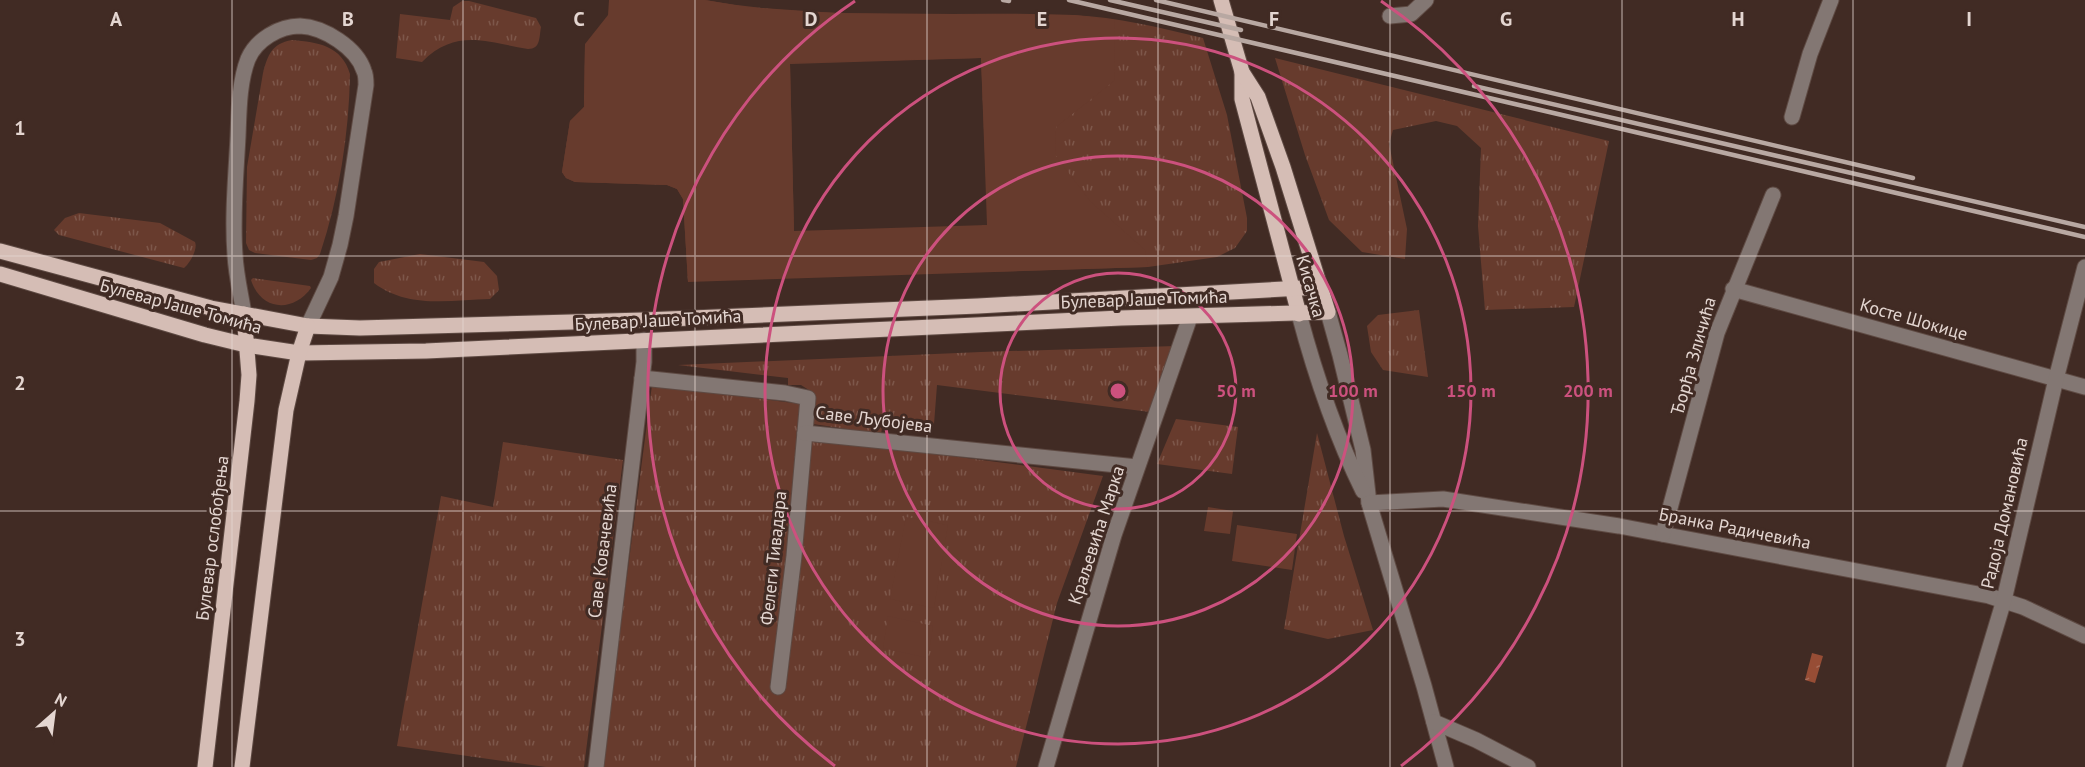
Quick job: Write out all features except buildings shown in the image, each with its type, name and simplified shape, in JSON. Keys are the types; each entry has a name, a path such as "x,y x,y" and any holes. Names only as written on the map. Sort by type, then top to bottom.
{"main road":[{"name":"Кисачка","path":"1221,0 1242,72 1242,99 1299,314"},
{"name":"Кисачка","path":"1242,72 1262,107 1328,312"},
{"name":"Булевар Јаше Томића","path":"0,251 186,302 308,326 360,328 644,320 1155,297 1320,287"},
{"name":"Булевар Јаше Томића","path":"0,274 89,302 246,345 299,353 426,351 1121,318 1328,312"},
{"name":"Булевар ослобођења","path":"205,767 247,401 249,375 244,314"},
{"path":"243,767 286,410 299,353 308,326"}],"street":[{"path":"1390,16 1412,14 1426,0"},
{"path":"1792,117 1810,54 1831,0"},
{"path":"244,314 235,256 236,168 243,79 254,48 281,29 300,26 320,31 336,38 346,46 364,71 366,85 340,245 331,277 308,326"},
{"name":"Ђорђа Зличића","path":"1663,534 1717,333 1773,195"},
{"name":"Радоја Домановића","path":"1954,767 2004,600 2085,267"},
{"name":"Косте Шокице","path":"1733,289 2085,387"},
{"name":"Кисачка","path":"1328,312 1363,450 1369,503"},
{"name":"Кисачка","path":"1299,314 1346,457 1369,503 1446,767"},
{"name":"Краљевића Марка","path":"1046,767 1114,536 1190,317"},
{"name":"Саве Ковачевића","path":"596,767 645,355 644,340"},
{"name":"Саве Љубојева","path":"642,378 802,395 808,398 806,433 1137,467"},
{"name":"Фелеги Тивадара","path":"778,687 806,433"},
{"name":"Бранка Радичевића","path":"1369,503 1443,499 1663,534 2004,600 2085,636"},
{"path":"1434,722 1476,740 1528,767"}],"green space":[{"path":"609,0 705,0 747,7 836,13 1075,15 1115,20 1114,81 1056,127 1055,155 1090,201 1145,250 1148,267 688,282 683,199 677,189 667,185 575,182 566,178 562,172 570,121 584,107 585,44 608,15","holes":["981,58 987,225 794,231 790,63"]},
{"path":"705,0 751,7 843,13 1089,16 1203,38 1227,115 1247,218 1247,231 1235,248 1217,257 1148,267 983,272 982,225 988,225 981,58 790,64 794,232 688,282 683,199 677,189 667,185 575,182 566,178 562,172 570,121 584,107 585,44 701,60"},
{"path":"462,1 536,18 541,27 537,45 528,49 485,41 459,41 435,51 422,62 396,58 400,14 450,20 453,7"},
{"path":"292,40 320,44 335,51 350,74 348,119 338,188 320,254 311,260 255,253 249,250 246,243 247,167 263,73 275,47"},
{"path":"1275,58 1609,141 1574,307 1485,310 1478,226 1481,148 1457,126 1436,121 1393,130 1389,144 1407,229 1405,259 1362,252 1329,220 1305,155"},
{"path":"79,213 160,223 195,242 194,252 184,268 59,235 54,230 65,218"},
{"path":"420,254 484,262 497,276 499,290 490,299 430,301 401,297 374,283 374,269 379,262"},
{"path":"253,278 310,286 311,288 295,302 278,305 262,298 251,280"},
{"path":"1419,310 1428,377 1383,370 1371,352 1367,326 1378,315"},
{"path":"1176,346 1150,412 937,385 934,424 884,416 881,434 813,424 815,394 801,385 788,385 788,378 678,365 981,352"},
{"path":"652,385 801,404 798,436 1103,476 1057,603 1016,767 602,767"},
{"path":"1176,419 1238,427 1232,474 1157,464"},
{"path":"1317,433 1344,536 1373,630 1328,639 1284,629"},
{"path":"503,442 623,460 584,767 546,767 397,746 441,496 493,507"},
{"path":"1208,507 1233,511 1230,534 1204,531"},
{"path":"906,517 948,525 934,608 890,599"},
{"path":"1237,525 1297,534 1292,570 1232,561"},
{"path":"888,616 933,626 928,658 883,648"}],"water":[{"path":"1812,653 1823,656 1815,683 1805,680"}],"railway":[{"path":"1003,0 1009,1"},
{"path":"1069,0 2085,237"},
{"path":"1110,0 1241,30"},
{"path":"1156,0 1913,178"},
{"path":"1474,86 2085,227"}]}
